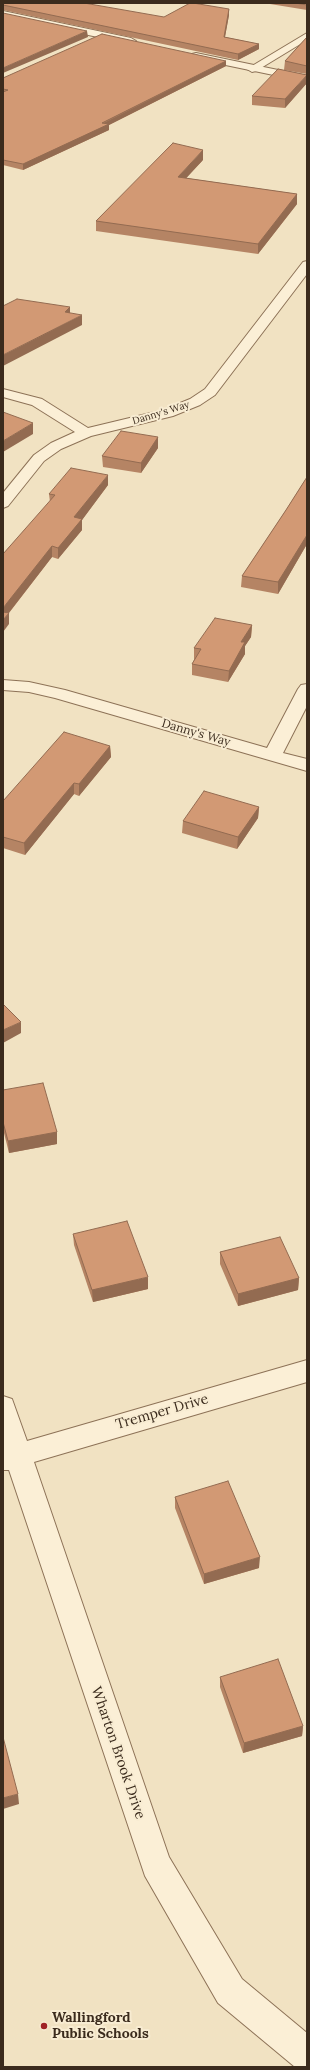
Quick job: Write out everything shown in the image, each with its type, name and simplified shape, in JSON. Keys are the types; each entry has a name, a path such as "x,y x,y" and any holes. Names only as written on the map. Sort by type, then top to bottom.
{"street":[{"path":"3,14 140,43"},
{"path":"89,41 102,35"},
{"path":"252,69 307,36"},
{"path":"185,53 307,80"},
{"name":"Danny's Way","path":"3,503 39,458 56,446 86,433 168,413 195,402 210,392 307,265"},
{"path":"3,393 37,402 86,433"},
{"name":"Danny's Way","path":"3,685 29,687 59,694 307,765"},
{"path":"273,755 307,689"},
{"name":"Tremper Drive","path":"10,1458 307,1371"},
{"name":"Wharton Brook Drive","path":"3,1407 10,1458 156,1865 230,1991 307,2055"}],"building":[{"path":"3,3 84,3 164,17 190,3 193,3 229,9 224,37 259,44 238,54 3,5"},
{"path":"295,3 307,3 307,5"},
{"path":"3,13 87,31 3,68"},
{"path":"102,34 226,61 102,123 109,124 23,164 3,160 3,92 8,90 3,89 3,78"},
{"path":"307,37 307,66 285,61"},
{"path":"278,69 307,75 285,99 252,96"},
{"path":"173,143 203,150 178,177 297,194 258,244 96,221"},
{"path":"17,299 70,307 65,312 82,315 3,355 3,306"},
{"path":"3,412 33,423 3,441"},
{"path":"121,431 158,437 141,463 102,456"},
{"path":"71,468 108,475 74,517 82,519 58,548 52,546 3,608 3,554 55,495 49,494"},
{"path":"307,477 307,535 278,582 242,576 286,510"},
{"path":"3,612 9,613 3,620"},
{"path":"215,618 252,625 241,642 245,642 229,671 192,664 201,649 194,648"},
{"path":"64,732 110,746 79,784 74,783 24,843 3,837 3,801"},
{"path":"204,791 259,807 238,837 183,821"},
{"path":"3,1004 21,1022 3,1030"},
{"path":"43,1083 57,1132 8,1141 3,1122 3,1090"},
{"path":"127,1221 148,1277 92,1290 73,1234"},
{"path":"280,1237 299,1278 238,1294 220,1252"},
{"path":"228,1481 260,1557 204,1574 175,1497"},
{"path":"278,1659 303,1726 244,1743 220,1677"},
{"path":"3,1737 18,1794 3,1798"}],"place":[{"name":"Wallingford Public Schools","path":"44,2026"}]}
